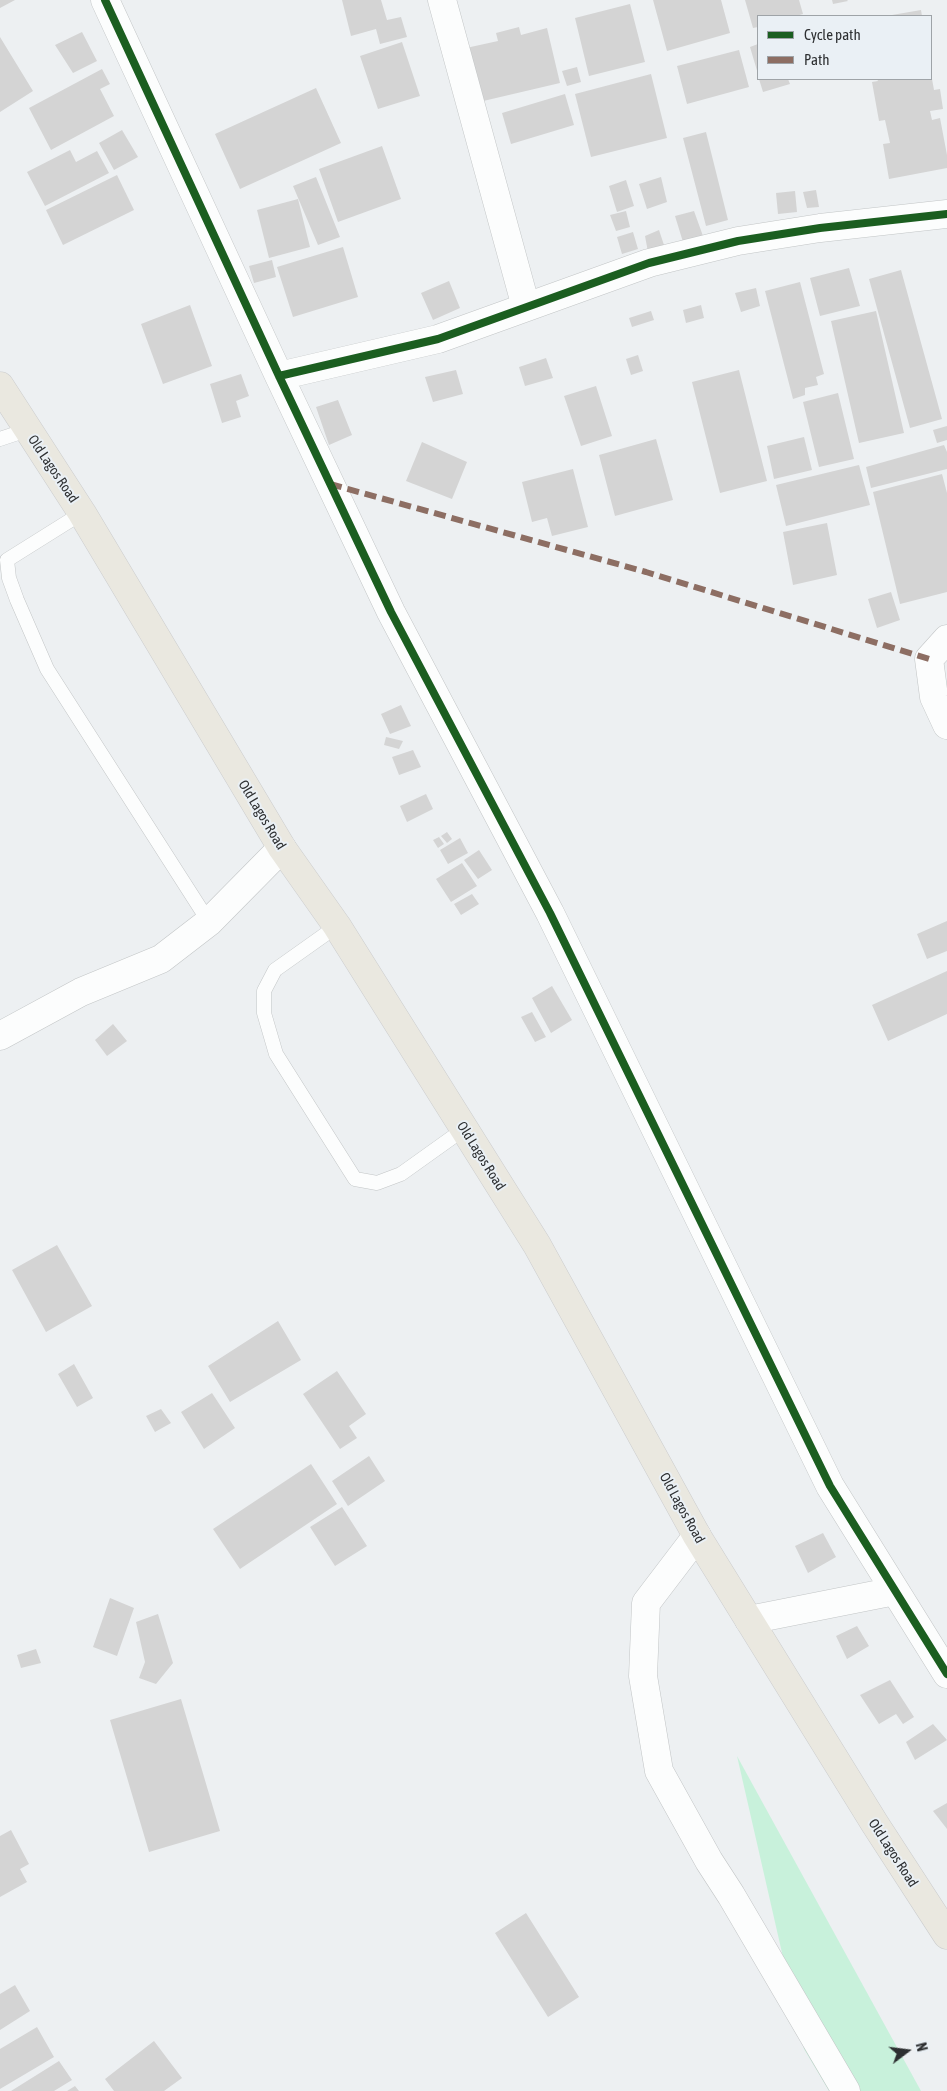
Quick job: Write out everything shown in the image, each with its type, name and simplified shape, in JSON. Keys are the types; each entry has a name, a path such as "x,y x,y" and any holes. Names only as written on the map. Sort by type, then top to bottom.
{"main road":[{"name":"Old Lagos Road","path":"0,386 82,513 282,848 337,926 537,1245 697,1536 874,1824 947,1935"}],"street":[{"path":"105,0 279,376 391,612 550,913 830,1486 947,1674"},
{"path":"442,0 526,307"},
{"path":"279,376 438,339 649,263 738,241 820,228 947,214"},
{"path":"947,639 929,659 934,697 947,725"},
{"path":"0,1036 81,992 162,959 209,922 282,848"},
{"path":"697,1536 646,1604 643,1676 659,1772 709,1861 732,1895 846,2091"},
{"path":"749,1620 895,1591"}],"lane":[{"path":"0,439 27,430"},
{"path":"82,513 7,560 9,578 47,670 209,922"},
{"path":"337,926 275,970 264,990 264,1013 276,1054 355,1178 377,1183 400,1174 464,1129"}],"green space":[{"path":"737,1756 921,2091 829,2091 804,2049"}],"building":[{"path":"0,0 15,0 0,8"},
{"path":"342,0 381,0 387,20 401,17 407,37 380,44 376,29 351,36"},
{"path":"653,0 721,0 730,33 667,51"},
{"path":"745,0 799,0 803,14 757,15 757,27 753,28"},
{"path":"832,0 847,0 848,1 833,4"},
{"path":"630,4 645,62 589,76 575,18"},
{"path":"921,10 922,15 892,15"},
{"path":"519,27 521,35 547,28 560,83 479,102 466,48 498,41 496,33"},
{"path":"82,32 97,61 73,73 55,45"},
{"path":"0,37 33,91 0,112"},
{"path":"402,42 420,96 378,109 360,56"},
{"path":"757,44 757,71 750,47"},
{"path":"739,50 749,87 687,104 677,66"},
{"path":"577,67 581,82 567,86 562,71"},
{"path":"102,69 110,84 100,89 114,116 51,150 29,108"},
{"path":"651,74 667,138 591,157 575,94"},
{"path":"932,79 934,90 940,89 943,109 930,111 932,120 940,118 947,155 947,168 889,179 883,144 890,143 885,120 879,121 872,82"},
{"path":"759,80 788,80 790,84 763,92"},
{"path":"316,88 341,143 240,189 215,134"},
{"path":"565,94 574,125 511,144 502,113"},
{"path":"122,130 138,157 114,170 99,143"},
{"path":"706,132 728,220 706,226 683,138"},
{"path":"382,146 401,199 338,222 319,169"},
{"path":"70,150 76,162 97,151 109,173 45,206 27,172"},
{"path":"117,175 134,210 63,245 46,210"},
{"path":"316,177 340,237 318,245 293,186"},
{"path":"661,177 667,202 647,209 639,184"},
{"path":"626,180 634,206 617,212 609,186"},
{"path":"816,190 819,207 807,208 803,192"},
{"path":"795,191 797,212 778,214 776,193"},
{"path":"298,199 310,247 269,258 257,210"},
{"path":"626,211 630,227 616,231 610,215"},
{"path":"694,211 703,236 683,242 675,216"},
{"path":"659,230 665,248 648,252 645,236"},
{"path":"633,232 638,249 622,254 617,237"},
{"path":"343,247 358,297 293,317 277,267"},
{"path":"272,260 276,277 254,283 249,266"},
{"path":"849,268 860,306 820,316 810,278"},
{"path":"901,270 942,419 910,428 869,279"},
{"path":"449,281 460,308 433,320 421,293"},
{"path":"800,282 824,374 816,377 818,385 805,388 805,395 793,399 765,291"},
{"path":"756,288 760,306 741,312 735,293"},
{"path":"190,305 212,366 163,384 141,324"},
{"path":"701,305 704,318 686,323 683,310"},
{"path":"651,311 654,320 632,327 629,318"},
{"path":"876,311 904,433 859,443 831,321"},
{"path":"638,355 643,371 631,375 626,359"},
{"path":"546,358 553,378 525,386 519,367"},
{"path":"456,370 463,394 433,402 425,377"},
{"path":"739,370 767,481 720,493 692,382"},
{"path":"241,374 249,396 236,401 241,417 222,423 210,384"},
{"path":"596,386 612,436 581,446 564,396"},
{"path":"838,393 854,459 819,467 803,402"},
{"path":"338,400 352,435 329,445 316,407"},
{"path":"947,426 947,440 937,443 933,430"},
{"path":"804,437 812,470 774,479 767,446"},
{"path":"656,439 673,500 615,516 599,455"},
{"path":"422,442 467,462 452,499 406,481"},
{"path":"944,445 947,452 947,469 871,488 866,467"},
{"path":"859,465 870,505 786,526 776,485"},
{"path":"573,469 588,527 552,536 547,518 532,522 522,482"},
{"path":"942,474 947,493 947,592 900,604 873,492"},
{"path":"827,523 837,575 793,585 783,532"},
{"path":"891,592 900,620 877,628 868,599"},
{"path":"401,705 411,726 390,734 381,714"},
{"path":"386,737 403,741 399,749 384,745"},
{"path":"413,750 421,767 399,775 392,757"},
{"path":"426,794 433,809 407,822 400,806"},
{"path":"447,832 452,839 447,843 441,836"},
{"path":"439,837 444,844 438,848 433,840"},
{"path":"460,838 468,853 448,864 440,850"},
{"path":"479,850 492,870 478,879 464,860"},
{"path":"462,863 477,886 451,902 436,879"},
{"path":"472,894 479,904 461,915 454,904"},
{"path":"947,921 947,951 927,959 917,934"},
{"path":"947,971 947,1014 888,1041 872,1005"},
{"path":"552,986 572,1020 551,1033 532,998"},
{"path":"532,1012 546,1037 535,1042 521,1017"},
{"path":"113,1024 127,1041 107,1056 95,1040"},
{"path":"57,1245 92,1306 46,1332 12,1270"},
{"path":"278,1321 301,1360 230,1402 208,1366"},
{"path":"74,1364 93,1398 77,1407 58,1374"},
{"path":"337,1371 366,1414 349,1426 357,1438 340,1449 303,1394"},
{"path":"212,1393 235,1428 204,1449 181,1412"},
{"path":"161,1409 171,1423 155,1432 146,1416"},
{"path":"369,1456 385,1481 348,1506 332,1481"},
{"path":"311,1464 337,1504 240,1569 213,1529"},
{"path":"342,1507 367,1546 335,1566 310,1527"},
{"path":"823,1533 836,1557 808,1573 795,1546"},
{"path":"110,1598 134,1608 117,1656 93,1647"},
{"path":"158,1614 173,1663 156,1684 139,1678 145,1662 136,1622"},
{"path":"857,1626 869,1646 847,1659 836,1636"},
{"path":"36,1649 41,1663 21,1668 17,1655"},
{"path":"890,1680 914,1717 903,1724 896,1714 879,1724 860,1695"},
{"path":"181,1699 220,1831 149,1852 110,1720"},
{"path":"933,1724 947,1740 915,1760 906,1742"},
{"path":"947,1803 947,1829 933,1811"},
{"path":"11,1830 29,1864 20,1869 27,1882 0,1897 0,1836"},
{"path":"526,1913 579,1997 548,2017 495,1933"},
{"path":"15,1985 30,2011 0,2030 0,1994"},
{"path":"37,2027 54,2057 0,2089 0,2049"},
{"path":"154,2041 182,2078 164,2091 114,2091 105,2079"},
{"path":"59,2061 72,2080 54,2091 11,2091"},
{"path":"75,2086 79,2091 67,2091"}],"marked path":[{"path":"330,484 646,572 929,659"}],"cycle path":[{"path":"105,0 279,376 391,612 550,913 830,1486 947,1674"},
{"path":"279,376 438,339 649,263 738,241 820,228 947,214"}]}
